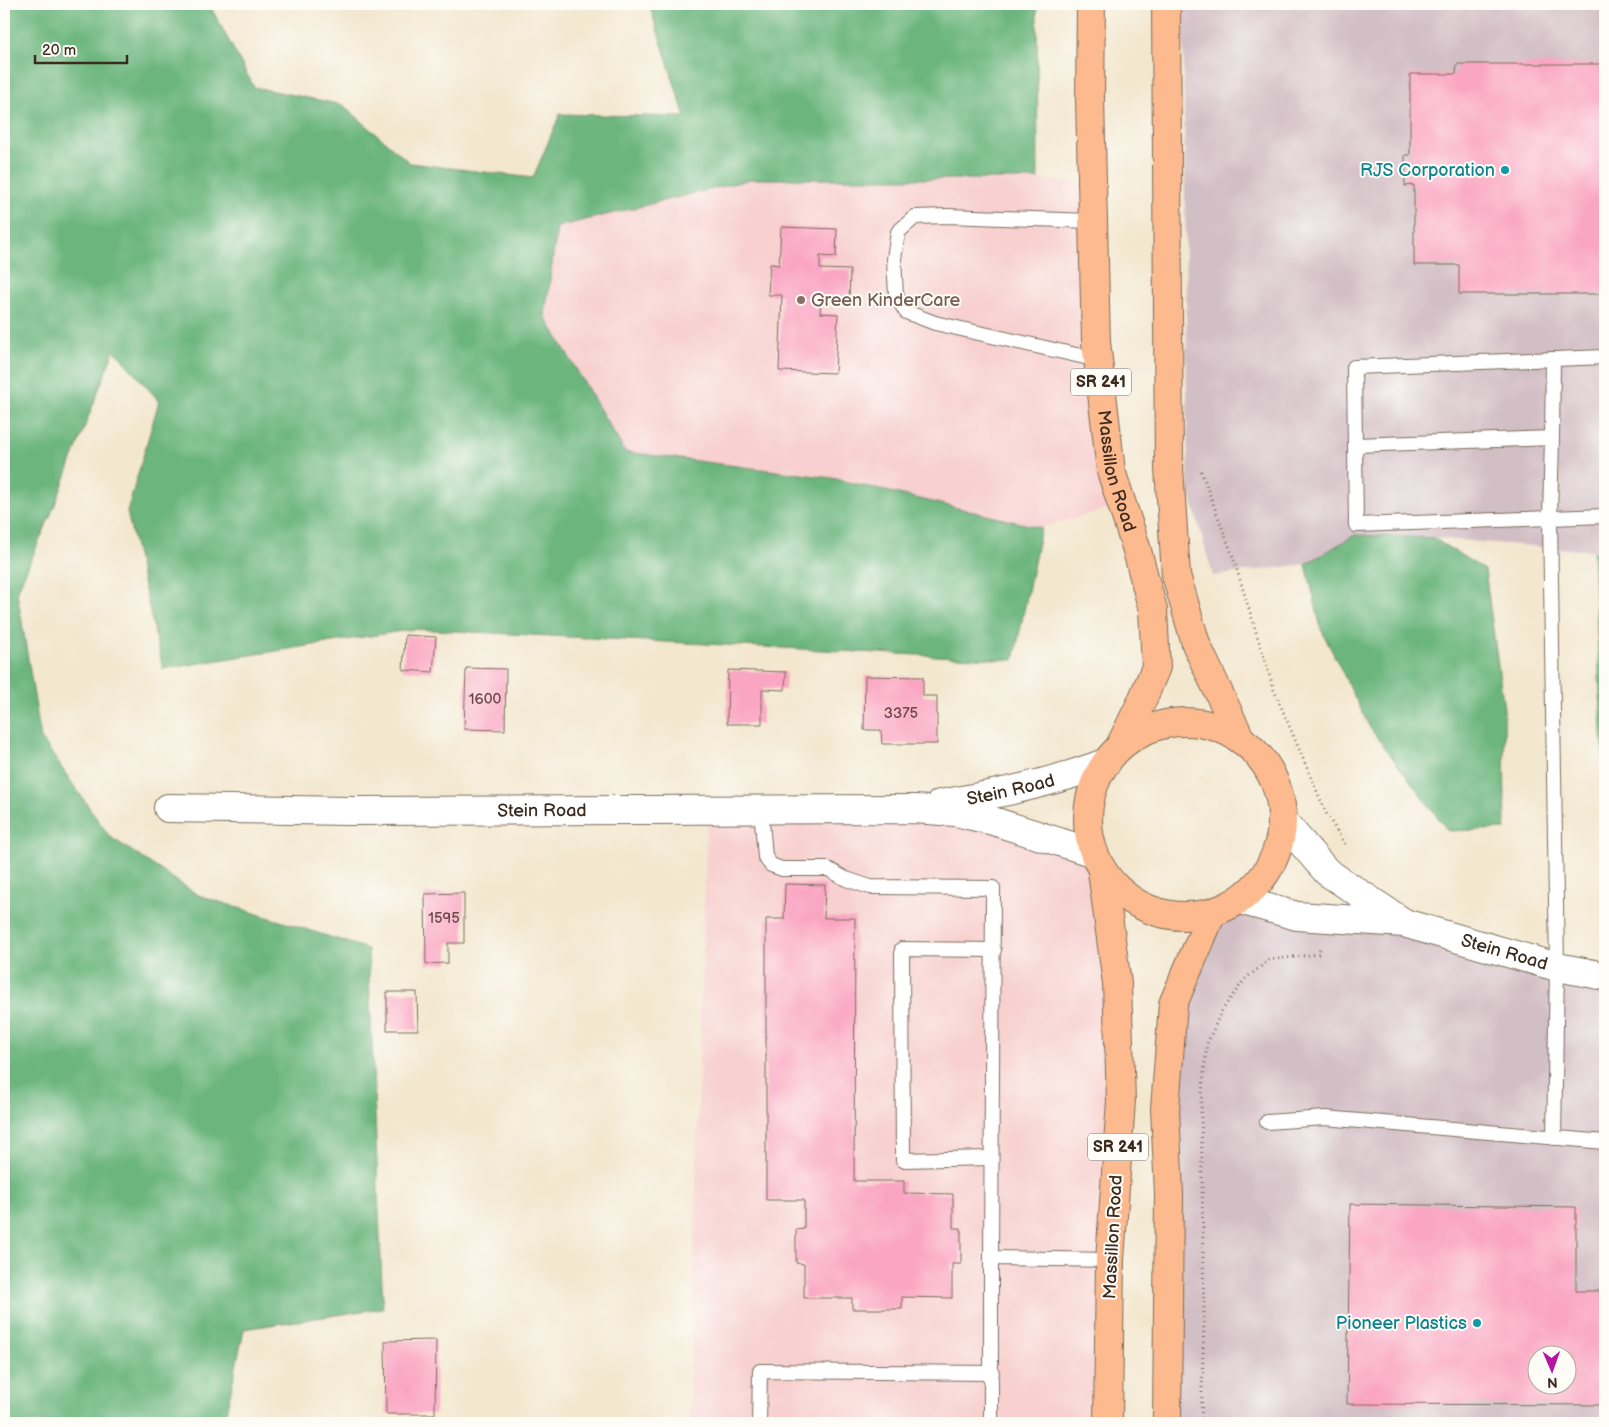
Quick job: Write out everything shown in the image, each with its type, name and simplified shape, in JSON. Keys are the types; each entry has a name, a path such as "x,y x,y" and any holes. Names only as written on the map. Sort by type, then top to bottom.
{"main road":[{"name":"Massillon Road","path":"1091,4 1090,100 1096,342 1111,471 1136,547 1153,610 1156,657 1156,667 1149,684 1113,754"},
{"path":"1166,4 1169,468 1176,575 1196,644 1241,740"},
{"path":"1098,862 1120,893 1149,910 1181,917 1212,913 1240,900 1263,878 1277,850 1282,820 1278,790 1264,762 1241,740 1214,726 1181,722 1148,729 1113,754"},
{"name":"SR 241","path":"1098,862 1088,836 1088,803 1099,772 1113,754"},
{"name":"Massillon Road","path":"1098,862 1117,984 1121,1100 1110,1260 1108,1423"},
{"name":"SR 241","path":"1167,1423 1169,1194 1165,1109 1173,1004 1212,913"}],"street":[{"name":"Stein Road","path":"914,808 1013,791 1088,770 1113,754"},
{"name":"Stein Road","path":"168,808 348,811 914,808 955,812 993,821 1098,862"},
{"name":"Stein Road","path":"1282,820 1327,872 1404,923"},
{"name":"Stein Road","path":"1240,900 1297,916 1404,923 1558,967 1605,976"}],"lane":[{"path":"1093,221 947,216 915,217 898,232 894,259 896,295 906,312 935,323 1098,360"},
{"path":"1605,357 1354,367 1356,524 1605,516"},
{"path":"1553,359 1550,517 1558,967 1554,1138"},
{"path":"1355,445 1552,438"},
{"path":"761,809 765,857 771,865 782,869 828,869 846,879 870,887 994,888 991,1158 992,1423"},
{"path":"991,1158 903,1160 902,950 994,950"},
{"path":"1267,1122 1325,1118 1605,1142"},
{"path":"991,1258 1110,1260"},
{"path":"759,1423 760,1371 992,1374"}],"shaded area":[{"path":"1183,4 1605,4 1605,552 1433,538 1355,535 1306,564 1213,576 1188,487"},
{"path":"752,179 1038,179 1092,185 1122,505 1041,528 832,478 624,452 545,316 557,227"},
{"path":"914,809 1094,853 1117,984 1108,1423 689,1423 707,810"},
{"path":"1240,900 1605,976 1605,1423 1167,1423 1173,1004 1212,913"}],"green space":[{"path":"4,4 209,4 254,87 343,105 410,163 533,178 560,114 685,117 649,4 1037,4 1038,179 752,179 557,227 545,316 625,452 832,478 1041,528 1014,660 414,629 163,669 127,512 159,401 114,350 54,507 17,592 41,738 109,836 198,895 368,949 383,1308 244,1329 224,1423 4,1423"},
{"path":"1355,535 1433,538 1485,570 1504,709 1505,829 1448,831 1370,728 1321,629 1306,564"},
{"path":"1593,552 1605,552 1605,792"}],"building":[{"name":"RJS Corporation","path":"1457,64 1605,64 1605,294 1459,294 1459,265 1414,265 1414,185 1405,186 1405,155 1410,155 1410,74 1456,74"},
{"name":"Green KinderCare","path":"781,227 837,229 836,257 820,256 820,269 850,270 849,301 821,300 820,313 838,314 835,373 779,371 782,295 768,295 770,264 779,265"},
{"path":"405,635 436,637 433,672 403,670"},
{"path":"466,668 506,669 505,730 464,729"},
{"path":"728,670 786,672 785,690 762,689 762,724 727,724"},
{"path":"865,676 923,677 923,696 937,696 937,744 882,744 881,730 864,730"},
{"path":"785,884 825,885 824,918 855,918 854,1181 904,1181 904,1193 953,1194 953,1228 961,1228 961,1264 952,1264 952,1298 902,1297 902,1309 852,1309 852,1298 804,1298 804,1264 796,1263 796,1230 804,1229 804,1200 766,1200 766,919 784,919"},
{"path":"464,893 464,943 448,943 448,963 426,964 425,894"},
{"path":"387,992 417,992 418,1030 387,1030"},
{"name":"Pioneer Plastics","path":"1350,1204 1576,1207 1576,1291 1605,1291 1605,1405 1347,1404"},
{"path":"436,1340 435,1414 386,1414 385,1341"}],"place":[{"name":"RJS Corporation","path":"1505,170"},
{"name":"Green KinderCare","path":"801,300"},
{"name":"Pioneer Plastics","path":"1477,1323"}]}
